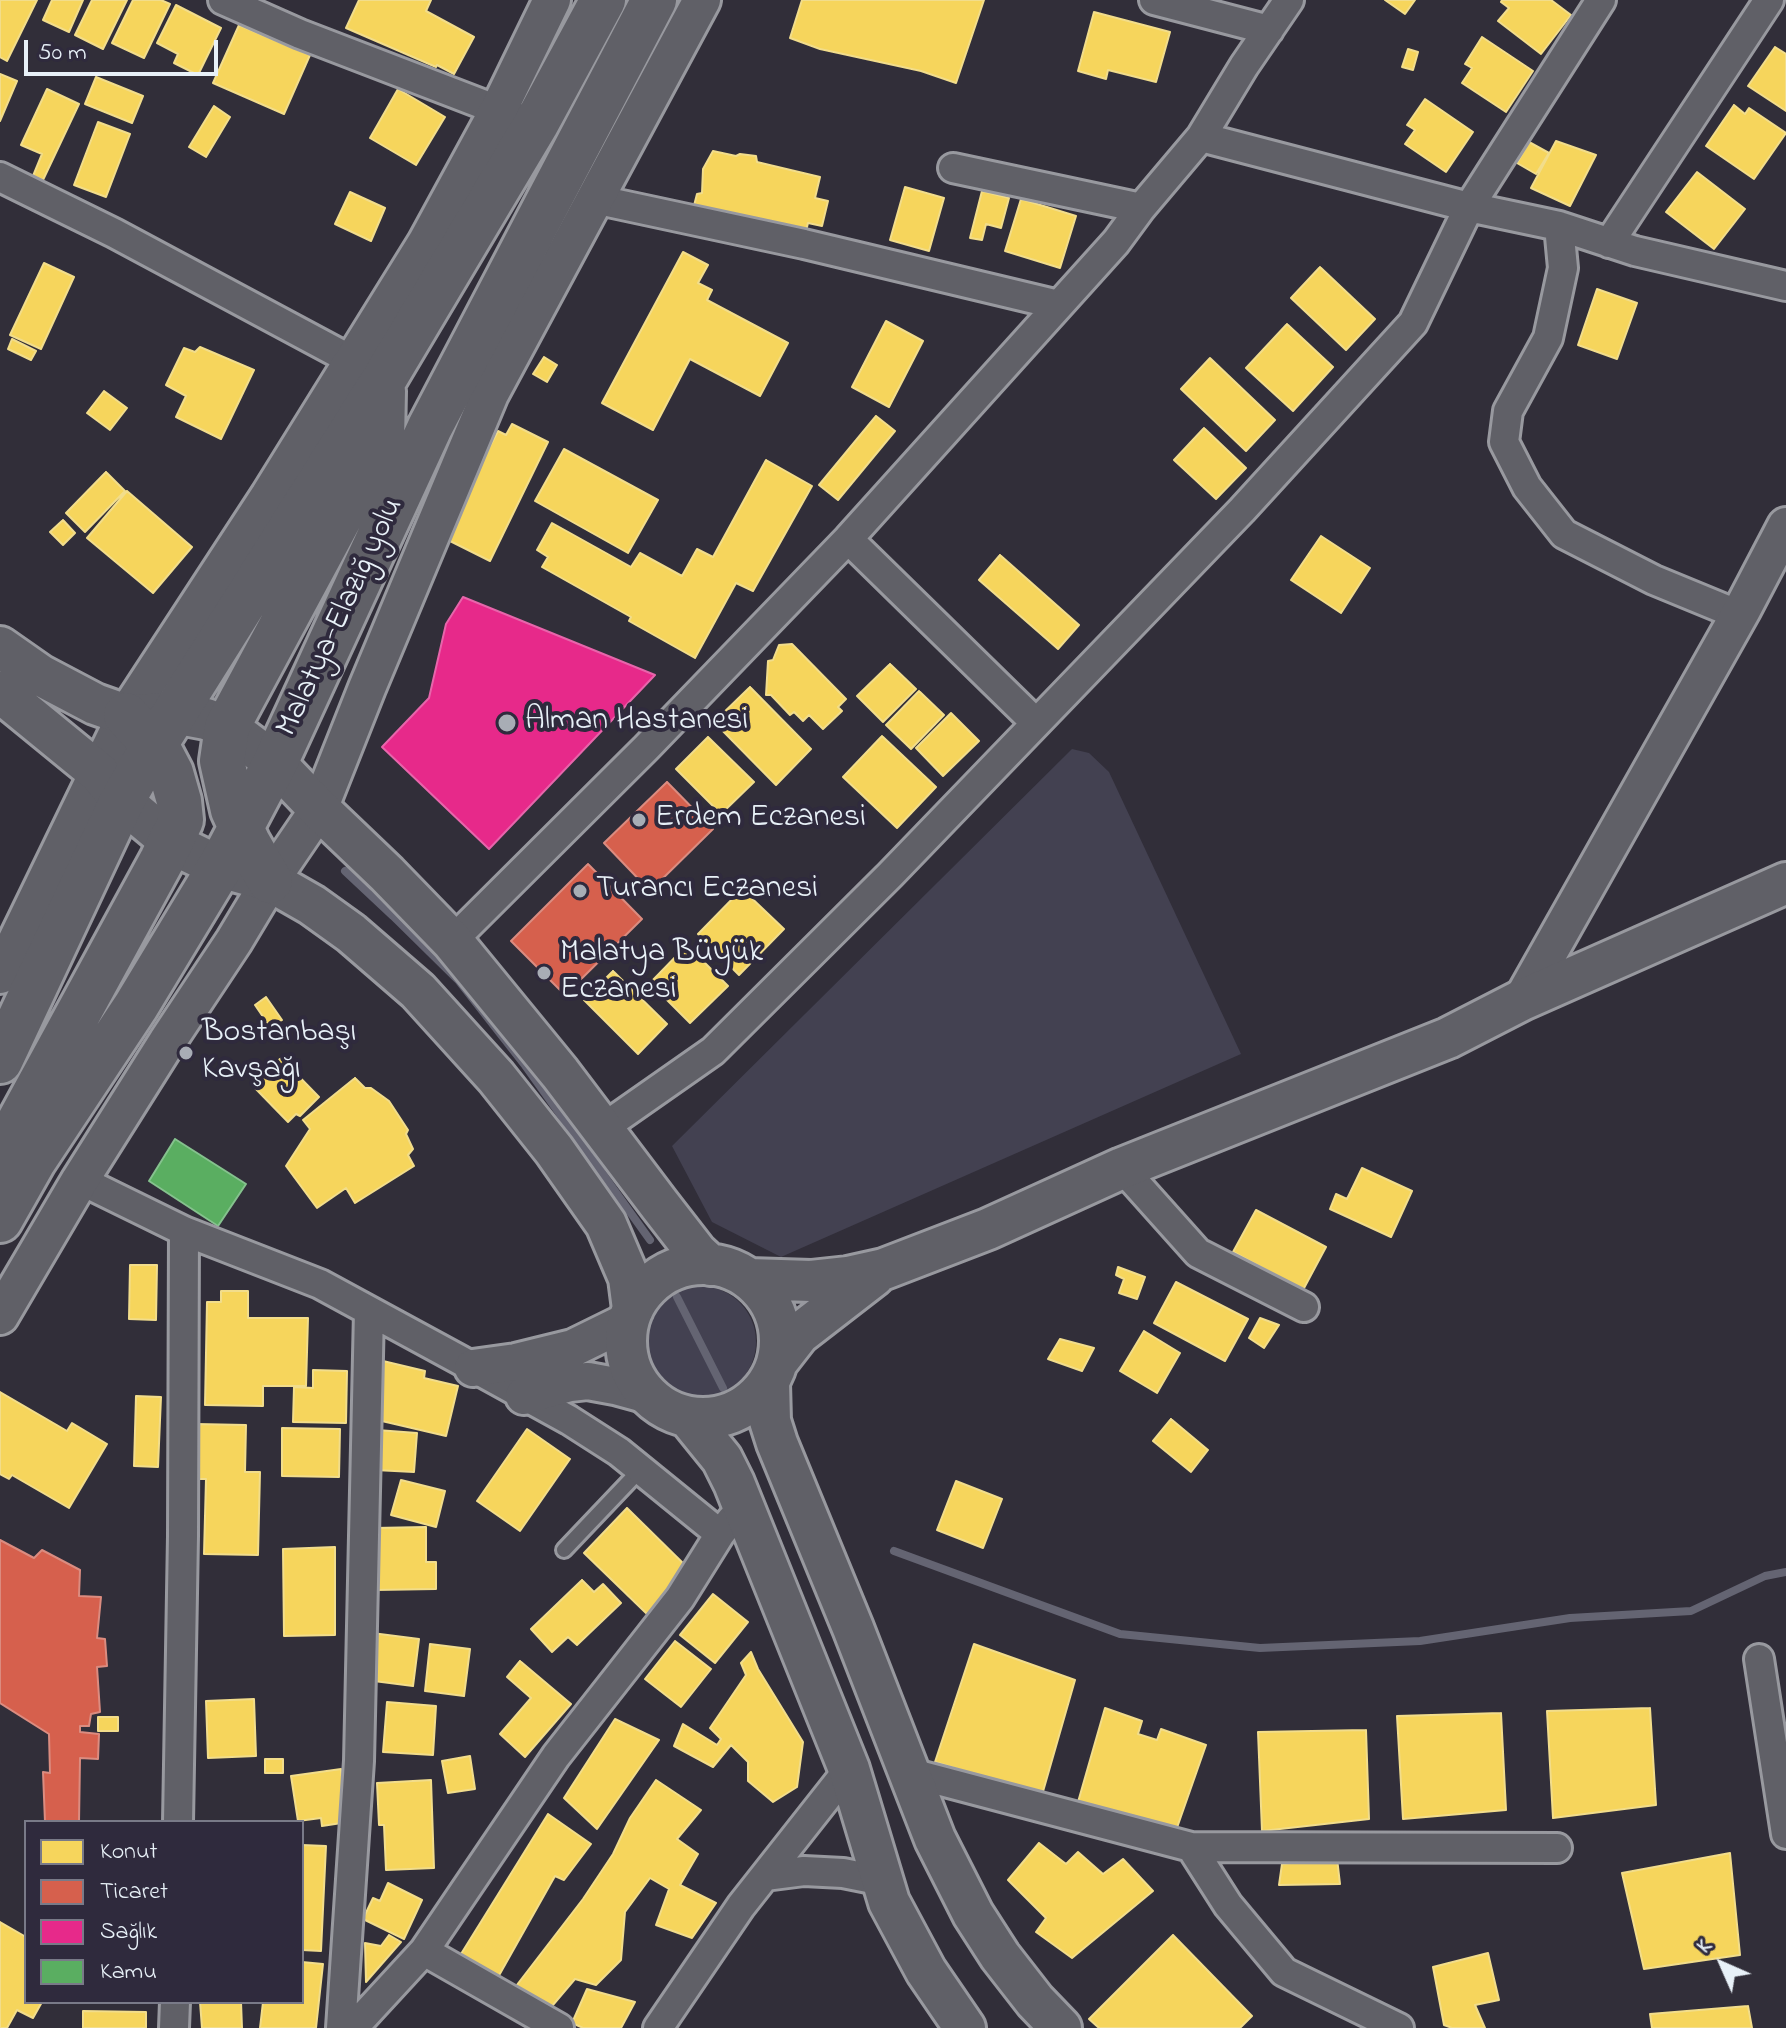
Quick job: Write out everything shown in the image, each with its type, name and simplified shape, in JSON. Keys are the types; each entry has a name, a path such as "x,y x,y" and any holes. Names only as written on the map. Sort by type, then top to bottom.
{"highway":[{"path":"0,1061 109,802 151,725 368,371 517,118 603,0"},
{"name":"Malatya-Elazığ yolu","path":"0,1220 34,1160 136,1006 241,828 280,752 430,427 654,0"},
{"path":"270,881 233,810 222,761 230,720 382,439 368,371"},
{"path":"230,720 280,752"},
{"path":"0,1157 181,820 171,773 151,725"},
{"path":"109,802 167,851"}],"main road":[{"path":"0,647 40,675 95,704 151,725 206,719 230,720"},
{"path":"0,692 109,802"},
{"path":"280,752 319,809 452,941 560,1073 697,1253 710,1265"},
{"path":"167,851 270,881 312,905 362,942 418,991 496,1077 554,1150 606,1224 629,1278 632,1315 626,1343 628,1360 634,1376 648,1395 666,1409 688,1417 711,1418 734,1413 753,1400 799,1334 884,1269"},
{"path":"749,1279 811,1281 884,1269 988,1229 1122,1168 1448,1038 1522,1000 1786,883"},
{"path":"632,1315 648,1288 684,1266 701,1264 734,1270 766,1295 777,1315 781,1338 774,1372 770,1421 935,1839 973,1914 1000,1956 1061,2028"},
{"path":"688,1417 722,1459 734,1483 732,1520 849,1769 889,1902 926,1971 965,2028"}],"street":[{"path":"223,0 300,34 517,118 552,0"},
{"path":"0,1316 173,1031 319,809 490,394 702,0"},
{"path":"1154,0 1269,30"},
{"path":"452,941 646,748 848,539 1116,242 1201,137 1289,0"},
{"path":"603,1128 713,1051 890,875 1242,510 1413,323 1469,207 1601,0"},
{"path":"1609,243 1769,0"},
{"path":"1201,137 1469,207 1559,226 1635,251 1786,286"},
{"path":"953,168 1141,208"},
{"path":"0,177 114,233 368,371"},
{"path":"594,199 804,244 1059,305"},
{"path":"1559,226 1563,268 1548,338 1508,411 1504,442 1527,487 1564,534 1654,580 1739,615"},
{"path":"1522,1000 1786,526"},
{"path":"848,539 1036,723"},
{"path":"0,975 109,802"},
{"path":"1122,1168 1198,1253 1304,1307"},
{"path":"80,1180 184,1231 320,1284 569,1420 641,1469 732,1520 680,1598 556,1756 424,1951 353,2028"},
{"path":"178,1820 184,1231"},
{"path":"341,2028 359,1761 369,1311"},
{"path":"473,1368 516,1362 573,1348 632,1315"},
{"path":"524,1396 588,1381 648,1395"},
{"path":"1759,1659 1786,1834"},
{"path":"658,2028 741,1906 849,1769"},
{"path":"911,1773 1191,1847 1557,1848"},
{"path":"1191,1847 1228,1905 1284,1972 1399,2028"},
{"path":"765,1876 804,1871 843,1873 883,1881"},
{"path":"424,1951 559,2028"},
{"path":"174,2028 175,2004"}],"lane":[{"path":"564,1550 641,1469"}],"shaded area":[{"path":"1072,749 1089,753 1109,772 1241,1054 781,1257 712,1222 672,1146"},
{"path":"700,1286 721,1290 739,1303 752,1321 756,1342 752,1363 739,1381 721,1394 700,1398 679,1394 661,1381 648,1363 644,1342 648,1321 661,1303 679,1290"}],"building: Konut":[{"path":"0,0 37,0 7,61 0,57"},
{"path":"52,0 83,0 69,32 43,20"},
{"path":"92,0 127,0 103,49 75,35"},
{"path":"133,0 161,0 170,4 144,58 112,43"},
{"path":"359,0 431,0 426,11 474,37 454,74 346,28"},
{"path":"802,0 984,0 956,83 921,71 820,49 790,38"},
{"path":"1385,0 1415,0 1405,14"},
{"path":"1502,0 1551,0 1571,15 1541,54 1498,21 1509,8"},
{"path":"176,5 221,28 198,75 174,63 178,54 157,43"},
{"path":"1094,12 1170,32 1156,82 1108,70 1106,79 1078,71"},
{"path":"239,25 310,55 284,114 213,83"},
{"path":"1482,37 1533,71 1506,112 1462,83 1472,68 1465,64"},
{"path":"1775,47 1786,54 1786,111 1748,86"},
{"path":"1408,49 1418,52 1413,70 1402,67"},
{"path":"0,74 17,81 0,121"},
{"path":"96,77 143,96 132,123 85,104"},
{"path":"47,89 79,104 43,180 33,176 42,154 21,145"},
{"path":"398,89 445,117 416,165 370,138"},
{"path":"1425,99 1473,132 1446,172 1405,144 1415,130 1407,125"},
{"path":"1734,105 1745,114 1749,108 1786,133 1754,179 1706,146"},
{"path":"214,106 230,117 206,157 189,147"},
{"path":"98,122 130,134 106,197 74,185"},
{"path":"1556,141 1596,155 1570,206 1531,188"},
{"path":"1529,142 1549,153 1536,174 1517,163"},
{"path":"713,151 756,156 757,162 820,177 815,198 828,201 822,226 808,223 803,243 691,217 697,194 702,193 703,169"},
{"path":"1697,172 1745,209 1714,249 1666,212"},
{"path":"905,187 944,198 929,251 890,240"},
{"path":"982,191 1009,198 1001,228 986,224 982,240 970,238"},
{"path":"350,192 385,208 371,241 335,224"},
{"path":"1021,199 1076,216 1060,268 1005,251"},
{"path":"683,252 708,265 698,283 712,290 707,300 788,343 760,396 690,359 653,430 602,403"},
{"path":"44,263 74,277 41,349 10,335"},
{"path":"1320,267 1375,319 1346,350 1291,298"},
{"path":"1597,289 1637,303 1617,359 1578,345"},
{"path":"886,321 923,341 889,407 852,387"},
{"path":"1287,324 1333,367 1293,411 1246,368"},
{"path":"12,339 36,351 31,360 8,349"},
{"path":"200,347 254,370 221,439 176,417 186,396 166,385 184,348 195,352"},
{"path":"544,357 557,365 547,382 533,374"},
{"path":"1210,358 1275,420 1246,451 1181,389"},
{"path":"104,391 127,408 110,430 87,413"},
{"path":"876,416 895,431 838,500 819,485"},
{"path":"512,424 548,442 490,561 442,537 498,431 506,435"},
{"path":"1204,428 1246,468 1216,499 1174,460"},
{"path":"564,449 658,500 628,553 535,501"},
{"path":"766,460 812,486 753,591 736,583 695,658 629,621 631,617 542,567 548,557 537,550 552,523 631,567 640,553 682,576 697,549 713,557"},
{"path":"106,472 125,491 85,532 66,513"},
{"path":"127,491 192,547 153,593 87,538"},
{"path":"63,520 75,533 63,545 50,532"},
{"path":"1321,536 1370,568 1341,613 1291,580"},
{"path":"1000,555 1079,625 1058,649 979,580"},
{"path":"792,644 846,699 838,707 842,711 823,729 809,715 803,721 794,712 790,715 771,695 766,695 768,661 773,660 779,645"},
{"path":"890,664 916,689 883,722 857,696"},
{"path":"750,687 811,749 776,785 714,722"},
{"path":"919,691 944,715 911,749 886,725"},
{"path":"951,713 979,741 943,776 916,748"},
{"path":"882,736 936,787 897,828 843,777"},
{"path":"708,737 754,782 721,814 676,769"},
{"path":"742,889 784,929 739,975 698,934"},
{"path":"687,945 728,986 690,1023 650,983"},
{"path":"613,971 667,1024 638,1054 584,1000"},
{"path":"266,997 282,1020 270,1027 255,1005"},
{"path":"281,1058 319,1097 300,1116 296,1114 288,1122 252,1085"},
{"path":"355,1078 365,1088 371,1088 389,1101 408,1130 406,1134 413,1149 408,1155 414,1166 355,1203 346,1188 317,1208 286,1166 310,1129 303,1120"},
{"path":"1362,1168 1412,1191 1391,1237 1330,1209 1336,1194 1347,1199"},
{"path":"1256,1210 1326,1247 1303,1290 1233,1252"},
{"path":"130,1265 157,1265 156,1320 129,1319"},
{"path":"1118,1267 1145,1277 1137,1299 1119,1293 1124,1279 1116,1275"},
{"path":"1176,1282 1248,1319 1225,1361 1154,1323"},
{"path":"221,1291 248,1291 248,1318 308,1318 306,1386 263,1386 263,1406 205,1405 207,1302 221,1302"},
{"path":"1260,1318 1279,1325 1264,1348 1249,1338"},
{"path":"1144,1331 1180,1353 1157,1393 1120,1371"},
{"path":"1060,1339 1094,1348 1082,1371 1048,1359"},
{"path":"383,1361 425,1371 424,1378 458,1386 446,1436 369,1418"},
{"path":"313,1370 347,1371 346,1423 293,1422 294,1387 313,1388"},
{"path":"0,1392 67,1431 72,1423 107,1444 69,1508 12,1475 9,1479 0,1474"},
{"path":"136,1396 161,1397 158,1467 134,1466"},
{"path":"1171,1419 1208,1450 1191,1472 1153,1441"},
{"path":"196,1424 246,1425 245,1472 260,1472 258,1555 204,1554 206,1479 195,1479"},
{"path":"282,1428 340,1429 339,1477 282,1476"},
{"path":"527,1429 570,1459 520,1531 477,1501"},
{"path":"377,1430 417,1433 414,1472 375,1470"},
{"path":"401,1480 445,1491 436,1527 391,1515"},
{"path":"956,1481 1002,1499 983,1548 937,1530"},
{"path":"627,1508 690,1570 647,1614 584,1553"},
{"path":"426,1527 426,1562 436,1562 436,1589 375,1590 374,1528"},
{"path":"335,1547 335,1635 284,1636 283,1549"},
{"path":"582,1580 594,1592 603,1584 621,1603 577,1645 568,1637 552,1652 531,1629"},
{"path":"713,1594 748,1622 715,1663 680,1635"},
{"path":"372,1633 419,1639 413,1686 366,1680"},
{"path":"675,1641 711,1669 681,1707 645,1679"},
{"path":"430,1644 470,1649 464,1696 425,1691"},
{"path":"974,1644 1075,1680 1042,1795 935,1762"},
{"path":"751,1652 758,1669 803,1742 797,1787 773,1802 748,1781 748,1762 731,1745 713,1767 674,1746 683,1724 717,1745 721,1739 710,1728 746,1675 741,1663"},
{"path":"520,1661 571,1704 525,1757 500,1734 531,1698 507,1677"},
{"path":"254,1699 256,1756 208,1758 206,1701"},
{"path":"387,1702 436,1706 433,1755 383,1752"},
{"path":"1105,1708 1142,1721 1138,1734 1157,1740 1161,1729 1206,1745 1172,1842 1074,1816"},
{"path":"1650,1708 1656,1805 1553,1818 1547,1711"},
{"path":"1501,1713 1506,1810 1403,1819 1397,1716"},
{"path":"98,1717 118,1717 118,1731 98,1731"},
{"path":"615,1719 659,1740 597,1829 564,1798"},
{"path":"1366,1730 1369,1819 1262,1831 1258,1732"},
{"path":"470,1756 475,1789 448,1793 442,1761"},
{"path":"265,1759 283,1759 283,1773 265,1773"},
{"path":"341,1769 348,1822 322,1826 321,1818 298,1820 291,1776"},
{"path":"431,1780 434,1868 386,1870 384,1825 379,1825 377,1783"},
{"path":"656,1780 701,1810 677,1839 698,1854 680,1885 716,1903 692,1938 656,1925 669,1889 650,1878 625,1912 621,1960 596,1985 575,1979 547,2012 513,1990 583,1899"},
{"path":"548,1814 591,1844 564,1880 555,1876 497,1979 461,1954"},
{"path":"1039,1843 1066,1864 1078,1852 1103,1874 1123,1859 1153,1891 1072,1958 1036,1932 1046,1918 1008,1880"},
{"path":"304,1845 326,1846 321,1951 304,1950"},
{"path":"1730,1853 1740,1955 1644,1969 1622,1873"},
{"path":"1337,1858 1340,1884 1279,1885 1282,1864"},
{"path":"388,1883 422,1900 404,1939 363,1919 373,1898 380,1901"},
{"path":"0,1922 24,1936 24,2004 41,2004 33,2018 17,2010 7,2028 0,2028"},
{"path":"389,1935 401,1942 366,1982 365,1943 381,1946"},
{"path":"1173,1935 1252,2016 1240,2028 1099,2028 1089,2019"},
{"path":"1488,1953 1499,2000 1475,2005 1485,2028 1452,2028 1444,2025 1433,1967"},
{"path":"304,1962 323,1964 316,2028 260,2028 263,2004 304,2004"},
{"path":"587,1989 635,2002 621,2028 583,2028 572,2023"},
{"path":"200,2004 241,2004 242,2028 202,2028"},
{"path":"1748,2006 1752,2028 1652,2028 1650,2014"},
{"path":"83,2011 146,2012 146,2028 83,2028"}],"building: Ticaret":[{"path":"667,782 713,829 650,891 604,843"},
{"path":"588,864 642,919 565,995 511,941"},
{"path":"0,1540 34,1558 42,1550 80,1570 79,1596 101,1597 97,1638 105,1639 107,1666 97,1667 100,1712 91,1714 89,1726 80,1726 80,1732 99,1734 98,1759 80,1758 79,1820 45,1820 43,1772 50,1773 49,1734 0,1703"}],"building: Sağlık":[{"name":"Alman Hastanesi","path":"463,597 655,675 489,849 382,747 429,698 446,624"}],"building: Kamu":[{"path":"175,1139 246,1184 218,1226 149,1181"}],"waterway":[{"path":"345,871 459,981 524,1064 650,1240"},
{"path":"677,1297 723,1388"},
{"path":"894,1551 1120,1634 1260,1648 1420,1641 1570,1618 1691,1611 1765,1576 1786,1572"}],"place":[{"name":"Alman Hastanesi","path":"507,723"},
{"name":"Erdem Eczanesi","path":"639,820"},
{"name":"Turancı Eczanesi","path":"580,891"},
{"name":"Malatya Büyük Eczanesi","path":"544,973"},
{"name":"Bostanbaşı Kavşağı","path":"186,1053"}]}
